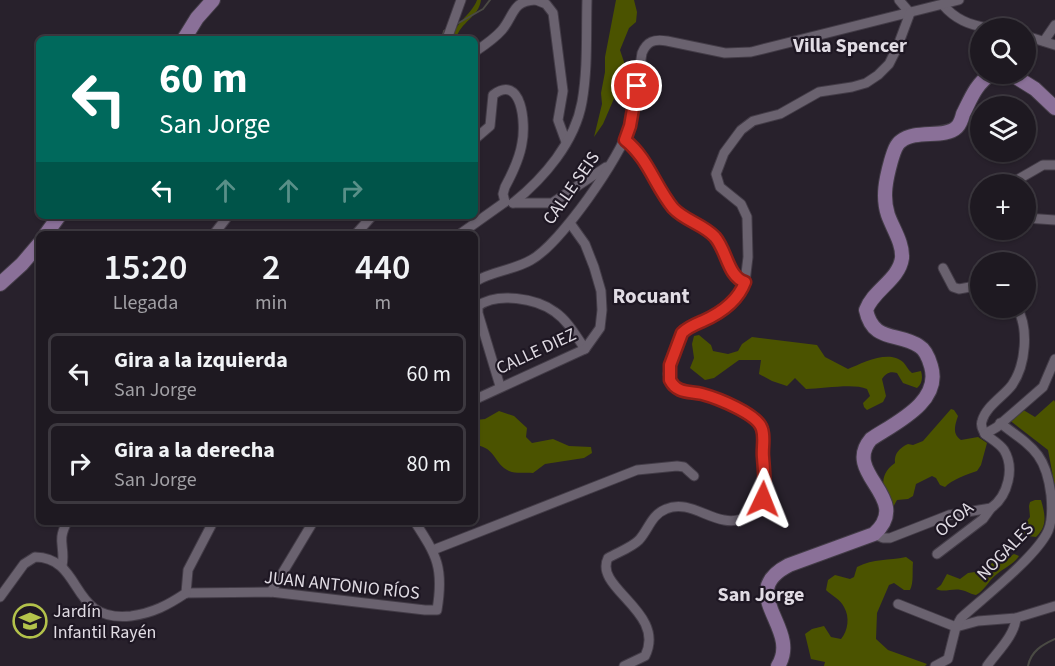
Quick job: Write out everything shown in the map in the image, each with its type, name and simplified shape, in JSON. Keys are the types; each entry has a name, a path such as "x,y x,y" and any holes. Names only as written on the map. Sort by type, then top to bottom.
{"street":[{"path":"186,36 197,18 213,0"},
{"path":"448,36 461,0"},
{"path":"478,49 500,32 508,22 513,10 525,0 536,0 546,4 553,13 564,91 558,120 566,142"},
{"path":"465,231 534,186 551,167 566,142 582,104 586,62 587,0"},
{"path":"899,0 910,14"},
{"path":"910,14 960,0"},
{"path":"943,5 951,15 970,23"},
{"path":"624,666 645,656 649,636 645,622 637,610 607,576 605,567 608,558 639,541 651,521 665,509 684,507 723,520 730,520 754,512 763,499 765,484 762,453 763,431 759,422 745,412 708,396 677,389 672,386 668,374 682,333 686,328 710,318 729,306 741,292 745,282 748,257 747,218 741,204 720,187 716,174 724,153 741,130 753,121 780,114 819,92 852,87 866,83 879,75 889,64 910,14"},
{"name":"CALLE SEIS","path":"478,280 531,260 557,238 570,223 625,140 630,126 642,53 645,45 650,41 657,39 724,53 751,52 910,14"},
{"path":"1044,41 1055,25"},
{"path":"1036,39 1055,45"},
{"path":"778,666 782,660 782,636 769,607 767,586 773,575 789,565 874,534 885,522 886,507 863,461 865,446 919,406 927,396 932,383 933,370 930,360 919,346 880,332 868,318 866,310 869,302 896,273 902,257 884,193 892,155 901,141 915,135 948,132 957,127 978,84"},
{"path":"1027,84 1055,108"},
{"path":"478,136 490,126 493,95 500,90 508,89 515,93 520,102 522,142 503,194 509,203"},
{"path":"625,140 636,148 672,207 681,216 704,227 714,236 722,247 732,273 738,280 745,282"},
{"path":"509,203 552,203 609,165"},
{"path":"1027,174 1043,165 1055,165"},
{"path":"216,231 226,219"},
{"path":"359,231 369,219"},
{"path":"1036,219 1055,220"},
{"name":"CALLE DIEZ","path":"478,398 585,349 600,328 601,291 585,244 570,223"},
{"path":"0,284 36,247"},
{"path":"943,268 953,287 958,289 970,287"},
{"path":"500,386 478,313 478,306 485,301 508,298 547,306 566,321 585,349"},
{"path":"1022,318 1025,329 1019,374 1012,386 984,416 982,428 985,434 1043,387 1055,359"},
{"name":"NOGALES","path":"935,666 948,659 956,627 961,618 1031,554 1049,529 1052,502 1046,467 1033,449 1000,423"},
{"name":"OCOA","path":"937,554 983,519 1004,493 1009,465 1003,449 985,434"},
{"path":"434,550 637,470 677,466 684,467 694,476"},
{"path":"874,534 890,538 949,515 991,508"},
{"path":"62,566 64,558 60,537 66,525"},
{"path":"0,597 29,559 40,557 62,566 87,602 99,613 116,618 146,614 165,608 186,593 188,570 211,525"},
{"path":"271,592 311,525"},
{"name":"JUAN ANTONIO RÍOS","path":"186,593 271,592 437,610 438,562 434,550 417,525"},
{"path":"898,604 956,627 978,621 1016,618 1055,606"},
{"path":"987,666 1016,625 1016,618"}],"green space":[{"path":"477,0 481,0 477,11 461,28 457,36 454,36 459,23"},
{"path":"616,0 634,0 637,12 636,22 629,28 620,50 627,71 625,83 616,94 603,124 594,137 602,104 605,57"},
{"path":"699,335 711,345 713,351 728,354 738,351 742,344 752,337 817,345 825,357 848,369 876,358 897,358 912,373 921,371 922,381 917,388 903,383 897,373 888,373 882,379 886,396 883,402 867,410 863,403 870,396 867,389 846,386 806,389 795,378 787,386 759,374 761,360 739,360 714,378 705,380 690,368 694,358 692,344 694,336"},
{"path":"1054,400 1055,487 1048,450 1008,419 1020,408 1035,417"},
{"path":"951,409 958,416 955,429 958,438 961,440 978,437 987,443 981,465 977,471 945,487 932,476 916,484 913,496 897,500 892,509 884,491 885,473 895,463 895,457 902,447 923,441"},
{"path":"499,411 514,416 527,428 526,437 532,443 553,439 569,446 591,447 592,453 584,458 545,464 533,473 509,471 487,449 478,446 478,420 485,419"},
{"path":"1041,500 1044,515 1042,529 1036,537 1020,535 1021,529 1030,517 1030,502"},
{"path":"1014,554 1019,556 1017,559 994,576 976,595 961,590 936,589 947,574 960,579 968,573 975,572 981,577 992,563 1001,562"},
{"path":"906,557 913,562 910,590 904,590 894,583 889,585 877,613 876,639 888,650 927,664 925,666 824,666 825,662 811,659 805,634 812,629 824,626 831,637 841,639 847,628 848,619 843,604 826,590 828,580 835,575 850,579 854,577 857,567 869,562"}],"waterway":[{"path":"455,25 483,9 490,0"},
{"path":"443,36 444,31 448,29"},
{"path":"1028,666 1038,649 1055,639"}],"place":[{"name":"Jardín Infantil Rayén","path":"30,621"}],"district":[{"name":"Villa Spencer","path":"850,45"},
{"name":"Rocuant","path":"651,296"},
{"name":"San Jorge","path":"761,594"}],"route":[{"path":"637,86 630,126 625,140 636,148 672,207 681,216 704,227 714,236 722,247 732,273 738,280 745,282 741,292 729,306 710,318 686,328 682,333 668,374 672,386 677,389 708,396 745,412 759,422 763,431 765,491 763,499"}]}
